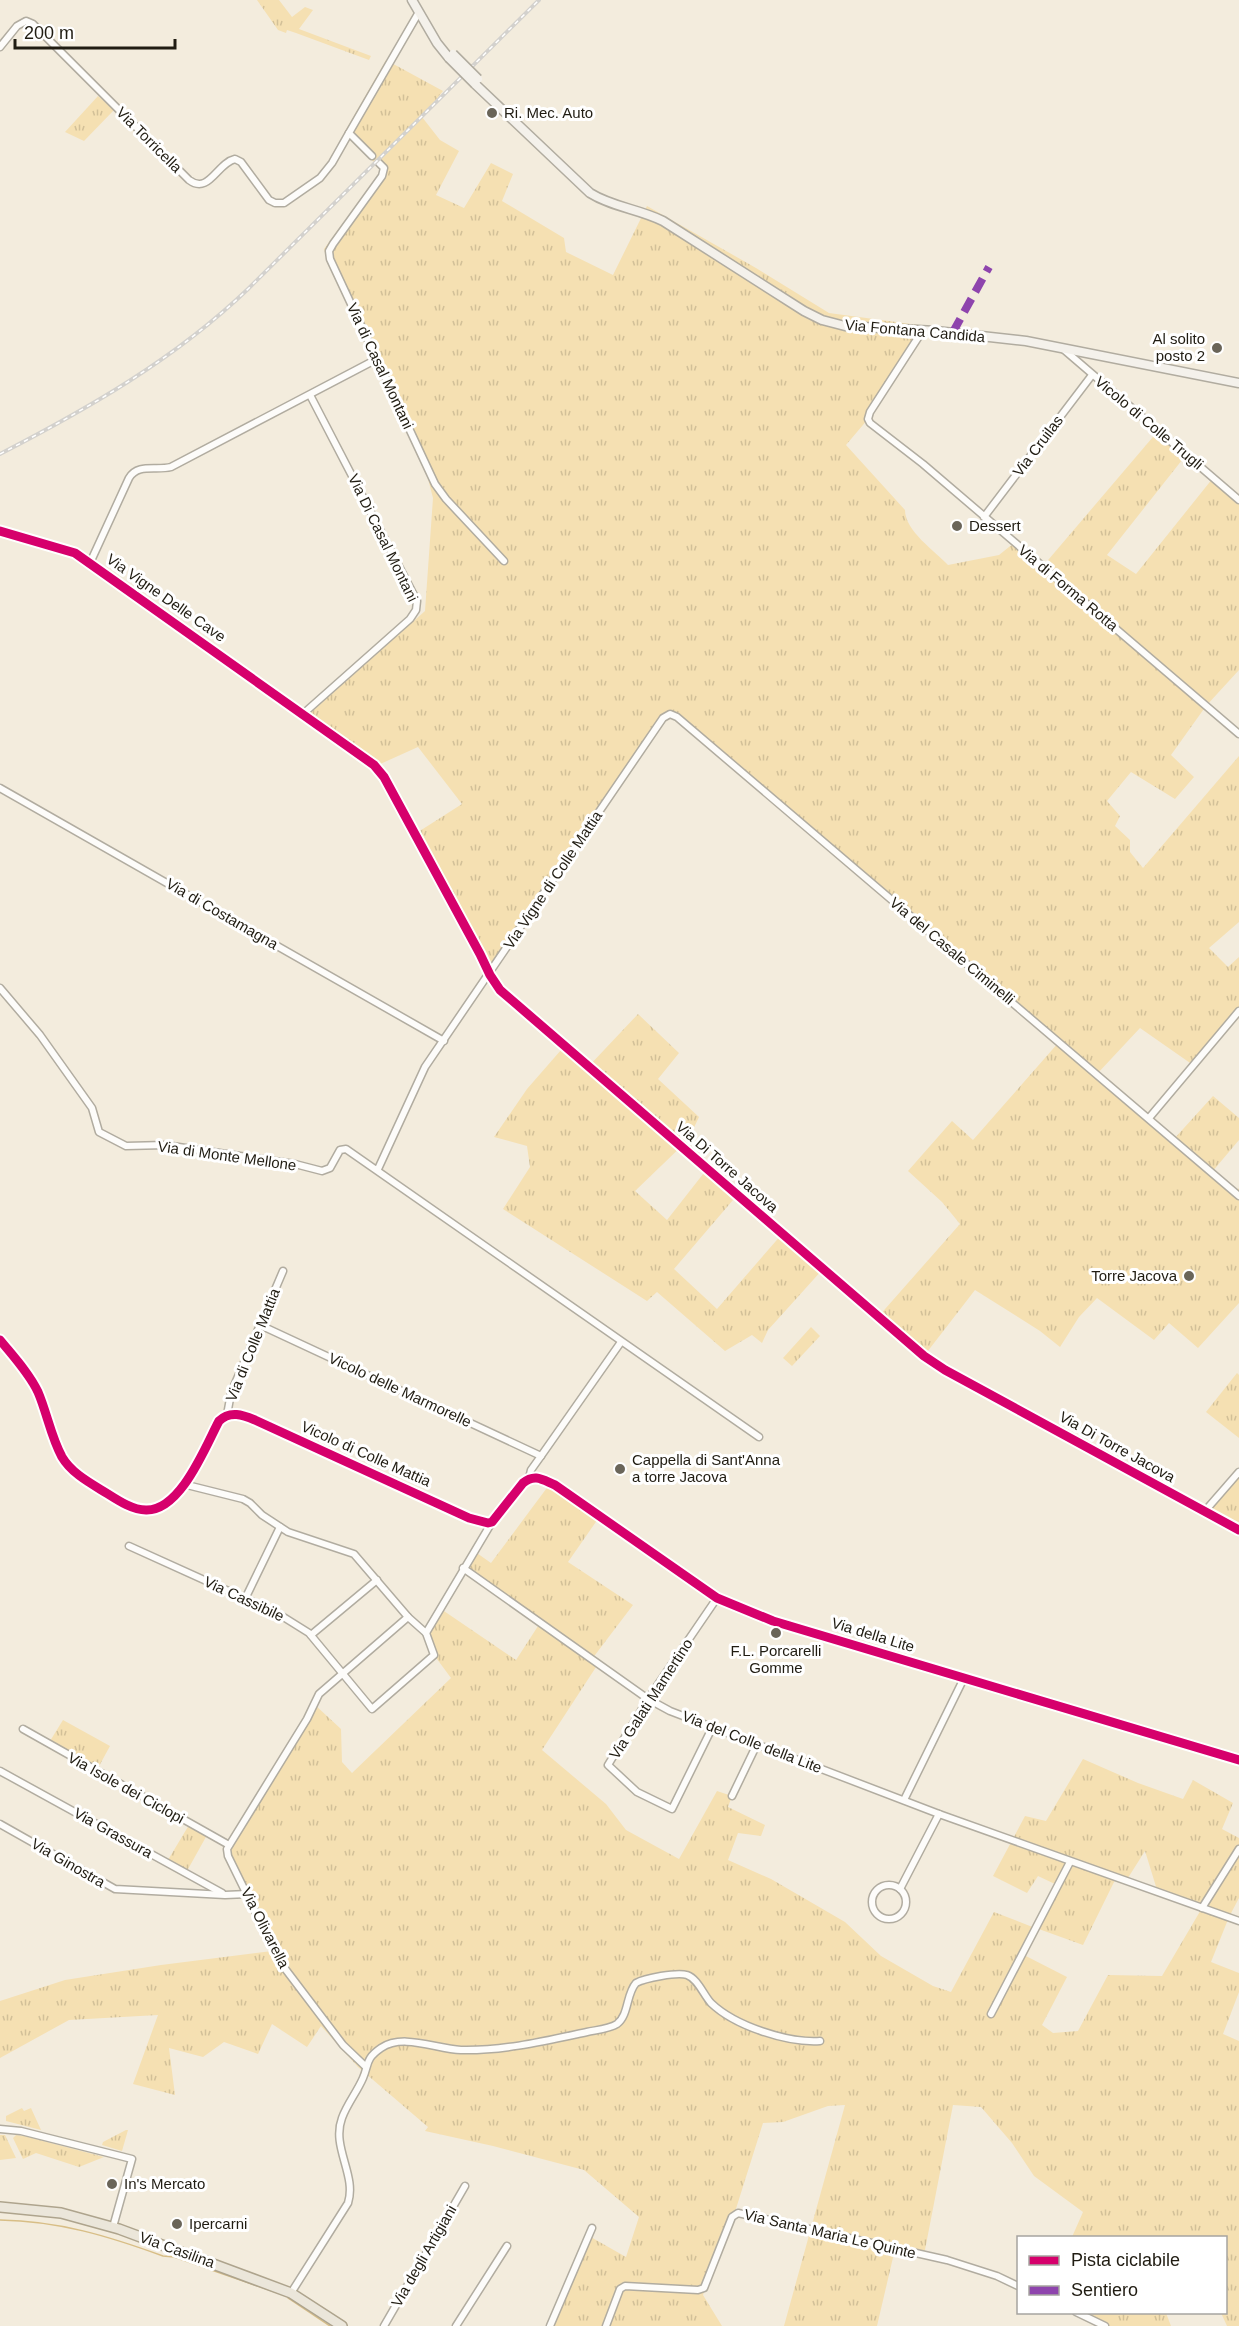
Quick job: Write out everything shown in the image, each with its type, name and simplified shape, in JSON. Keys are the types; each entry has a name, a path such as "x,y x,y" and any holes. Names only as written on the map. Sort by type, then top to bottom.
{"main road":[{"name":"Via Casilina","path":"0,2206 61,2213 114,2227 291,2293 342,2326"}],"street":[{"name":"Via Fontana Candida","path":"412,0 431,33 451,56 590,193 606,202 663,221 814,317 854,327 923,330 1014,339 1239,383"},
{"path":"372,156 349,133 419,12"},
{"name":"Via Torricella","path":"0,47 19,24 26,21 33,24 196,185 204,184 228,162 235,159 241,162 269,200 284,203 323,175 349,133"},
{"name":"Via di Casal Montani","path":"380,163 384,170 381,179 334,242 329,253 438,489 504,561"},
{"name":"Via di Forma Rotta","path":"923,330 869,414 870,424 923,464 1239,734"},
{"name":"Vicolo di Colle Trugli","path":"1059,346 1239,500"},
{"path":"90,563 130,475 139,469 167,468 175,465 377,359"},
{"name":"Via Cruilas","path":"984,517 1092,375"},
{"name":"Via Di Casal Montani","path":"304,713 411,620 417,607 417,601 310,395"},
{"name":"Via Vigne Delle Cave","path":"0,531 70,550 304,713"},
{"name":"Via Di Torre Jacova","path":"304,713 380,771 490,975 505,995 924,1356 945,1370 1239,1530"},
{"name":"Via del Casale Ciminelli","path":"663,718 670,714 677,717 1239,1196"},
{"name":"Via Vigne di Colle Mattia","path":"378,1169 420,1075 663,718"},
{"name":"Via di Costamagna","path":"0,788 444,1041"},
{"name":"Via di Monte Mellone","path":"0,988 37,1031 92,1108 99,1132 126,1146 165,1145 295,1164 322,1171 330,1168 343,1149 378,1169"},
{"path":"1149,1118 1239,1011"},
{"path":"378,1169 759,1437"},
{"name":"Via di Colle Mattia","path":"0,1340 34,1385 61,1454 68,1464 115,1498 145,1510 160,1506 183,1484 199,1464 219,1421 227,1415 231,1393 283,1271"},
{"name":"Vicolo delle Marmorelle","path":"260,1324 541,1456"},
{"path":"183,1484 243,1499 288,1532 351,1553 408,1617 426,1633 492,1522 519,1487 529,1478 531,1470 621,1342"},
{"name":"Vicolo di Colle Mattia","path":"227,1415 237,1414 252,1419 469,1518 492,1522"},
{"path":"1205,1512 1239,1472"},
{"name":"Via della Lite","path":"529,1478 536,1477 555,1485 717,1598 773,1620 1239,1760"},
{"path":"245,1599 280,1527"},
{"name":"Via Cassibile","path":"129,1546 277,1613 311,1635 372,1709 434,1655 426,1633"},
{"name":"Via del Colle della Lite","path":"463,1568 648,1699 670,1711 939,1814 1239,1921"},
{"path":"311,1635 377,1580"},
{"name":"Via Galati Mamertino","path":"713,1726 672,1809 637,1792 608,1765 648,1699 717,1598"},
{"path":"229,1845 307,1719 319,1694 408,1617"},
{"path":"904,1800 964,1678"},
{"name":"Via Isole dei Ciclopi","path":"24,1730 229,1845"},
{"path":"732,1796 757,1744"},
{"name":"Via Grassura","path":"0,1771 225,1895"},
{"path":"900,1889 939,1814"},
{"name":"Via Ginostra","path":"0,1824 115,1889 225,1895 248,1894"},
{"name":"Via Olivarella","path":"229,1845 228,1856 280,1962 343,2044 365,2066"},
{"path":"1202,1908 1239,1849"},
{"path":"991,2014 1070,1862"},
{"path":"884,1886 900,1889 905,1898 902,1912 894,1918 879,1916 872,1902 875,1892 884,1886"},
{"path":"291,2293 343,2214 350,2199 350,2185 340,2143 339,2127 349,2101 363,2078 365,2066 380,2049 396,2042 454,2049 493,2049 540,2042 613,2026 621,2019 631,1990 636,1983 677,1974 692,1978 713,2004 741,2021 787,2038 805,2042 820,2041"},
{"path":"0,2129 21,2131 132,2159 114,2227"},
{"name":"Via degli Artigiani","path":"384,2326 465,2186"},
{"name":"Via Santa Maria Le Quinte","path":"606,2326 619,2292 625,2286 698,2290 704,2288 732,2217 738,2212 947,2260 997,2276 1017,2286"},
{"path":"550,2326 592,2228"},
{"path":"456,2326 507,2246"},
{"path":"1078,2314 1105,2326"}],"green space":[{"path":"257,0 279,0 292,17 305,7 313,10 299,29 371,56 369,60 287,30 286,33 278,30"},
{"path":"386,60 443,91 422,117 440,140 459,151 436,195 464,208 491,163 513,174 502,201 564,238 566,252 613,275 647,206 829,313 926,326 868,419 846,445 905,510 906,518 915,533 948,565 999,555 1014,543 1043,566 1158,431 1186,455 1107,555 1136,574 1213,478 1239,500 1239,670 1206,706 1171,755 1194,777 1175,799 1131,772 1107,801 1120,816 1115,826 1130,840 1130,852 1143,868 1239,756 1239,922 1209,948 1228,967 1239,957 1239,1011 1193,1065 1140,1028 1097,1074 1174,1139 1213,1096 1239,1118 1239,1140 1212,1172 1236,1192 1239,1188 1239,1303 1198,1348 1169,1323 1154,1340 1097,1298 1079,1317 1060,1347 1040,1331 975,1290 924,1356 878,1317 960,1224 942,1202 908,1171 952,1121 973,1140 1059,1042 677,717 663,718 490,975 415,834 462,804 418,747 378,765 308,715 425,611 433,498 427,475 327,260 324,249 382,170 344,133"},
{"path":"98,96 114,110 84,141 65,132"},
{"path":"638,1014 679,1053 658,1079 699,1117 688,1140 635,1191 667,1220 707,1169 733,1200 674,1269 717,1309 782,1234 823,1269 768,1330 762,1343 752,1335 725,1351 657,1292 647,1301 503,1209 530,1167 527,1146 494,1137 527,1089 561,1050 588,1067"},
{"path":"811,1327 820,1336 792,1366 783,1358"},
{"path":"1237,1373 1239,1375 1239,1438 1206,1412"},
{"path":"1239,1472 1239,1530 1205,1511"},
{"path":"552,1481 600,1516 568,1562 633,1605 592,1659 598,1664 542,1750 606,1804 626,1830 679,1859 717,1791 732,1796 728,1807 765,1825 761,1836 738,1833 728,1860 771,1879 845,1922 881,1956 933,1986 951,1992 994,1912 1035,1928 1057,1885 1038,1876 1027,1893 993,1876 1025,1816 1046,1821 1083,1759 1138,1783 1183,1799 1193,1780 1233,1803 1222,1829 1239,1838 1239,1849 1236,1854 1239,1855 1239,1898 1211,1962 1239,1973 1239,1992 1223,2034 1239,2041 1239,2326 1227,2326 1221,2314 1227,2314 1227,2236 1072,2236 1083,2212 1034,2176 1012,2143 981,2107 953,2105 924,2255 895,2249 877,2326 784,2326 845,2105 828,2106 783,2122 763,2123 734,2215 703,2295 722,2326 551,2326 589,2236 626,2257 639,2217 584,2170 425,2131 428,2127 358,2067 321,2026 307,2047 272,2024 258,2054 224,2042 203,2057 169,2048 175,2095 133,2084 158,2015 69,2020 0,2058 0,2001 65,1980 272,1951 228,1856 229,1845 314,1704 341,1729 342,1762 352,1773 451,1678 434,1655 426,1633 441,1609 516,1660 540,1623 463,1568 474,1551 491,1563","holes":["1145,1851 1158,1893 1202,1908 1162,1976 1108,1975 1078,2031 1053,2033 1042,2025 1067,1977 1022,1954 1036,1928 1083,1945 1116,1878 1126,1881"]},
{"path":"63,1720 110,1746 98,1768 50,1741"},
{"path":"189,1825 207,1835 187,1871 168,1860"},
{"path":"22,2108 24,2111 31,2108 41,2130 6,2121 6,2116"},
{"path":"128,2130 122,2151 102,2145 103,2142"},
{"path":"0,2135 5,2135 16,2158 0,2160"},
{"path":"16,2135 104,2157 79,2167 36,2153 23,2159 13,2138"},
{"path":"1078,2314 1166,2314 1171,2326 1102,2326"}],"waterway":[{"path":"0,2220 43,2223 83,2231 163,2256 174,2257 278,2293"},
{"path":"288,2298 330,2326"}],"railway":[{"path":"0,454 66,419 130,380 161,360 220,314 248,289 539,0"}],"marked path":[{"path":"953,332 989,267"}],"cycle path":[{"path":"0,531 75,553 374,765 384,777 500,990 924,1356 945,1370 1239,1530"},
{"path":"0,1340 34,1385 55,1441 66,1463 89,1482 121,1502 136,1508 146,1510 159,1507 170,1500 191,1475 219,1421 232,1415 241,1415 255,1420 469,1518 488,1523 492,1522 523,1483 531,1478 539,1478 555,1485 717,1598 773,1621 1239,1760"}],"place":[{"name":"Ri. Mec. Auto","path":"492,113"},
{"name":"Al solito posto 2","path":"1217,348"},
{"name":"Dessert","path":"957,526"},
{"name":"Torre Jacova","path":"1189,1276"},
{"name":"Cappella di Sant'Anna a torre Jacova","path":"620,1469"},
{"name":"F.L. Porcarelli Gomme","path":"776,1633"},
{"name":"In's Mercato","path":"112,2184"},
{"name":"Ipercarni","path":"177,2224"}]}
